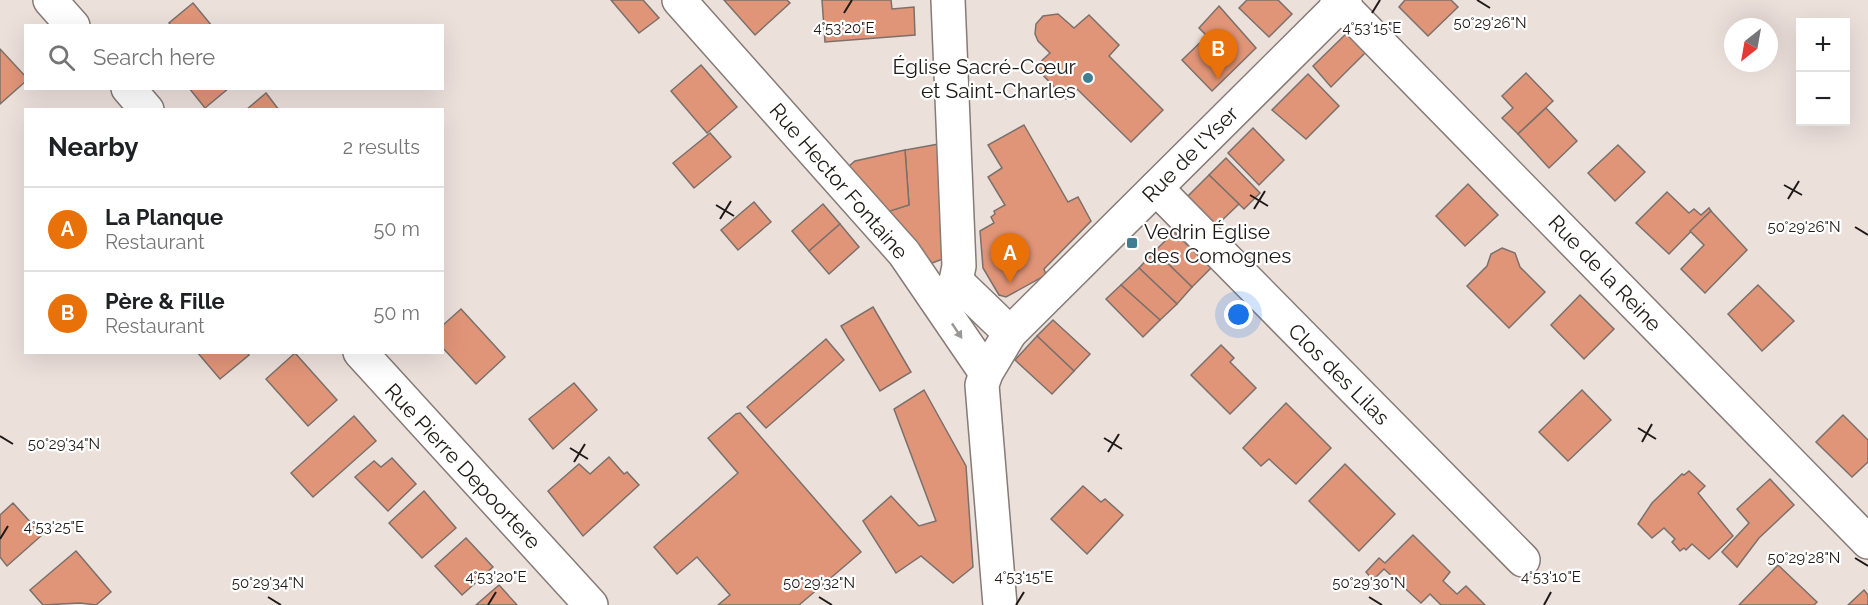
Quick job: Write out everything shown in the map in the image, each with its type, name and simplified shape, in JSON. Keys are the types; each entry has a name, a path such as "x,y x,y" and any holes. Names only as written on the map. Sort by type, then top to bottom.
{"street":[{"path":"50,0 71,24"},
{"name":"Rue Hector Fontaine","path":"679,0 904,253 943,285 986,373"},
{"path":"948,0 959,266 943,285 1010,333"},
{"name":"Rue de l'Yser","path":"986,373 1010,333 1341,1"},
{"name":"Rue de la Reine","path":"1341,1 1868,542"},
{"path":"130,90 145,108"},
{"name":"Clos des Lilas","path":"1156,188 1523,560"},
{"name":"Rue Pierre Depoortere","path":"362,354 591,605"},
{"path":"986,373 982,385 1000,605"}],"building":[{"path":"611,0 643,0 659,18 639,33"},
{"path":"724,0 787,0 790,3 755,35"},
{"path":"822,0 891,0 892,9 914,7 915,35 825,42"},
{"path":"1247,0 1278,0 1292,14 1269,37 1239,8"},
{"path":"1405,0 1451,0 1458,7 1428,36 1399,7"},
{"path":"193,3 210,24 170,24"},
{"path":"1219,6 1256,48 1212,91 1182,60 1207,36 1199,28"},
{"name":"Église Sacré-Cœur et Saint-Charles","path":"1058,14 1074,28 1089,15 1119,45 1109,56 1163,110 1131,142 1077,89 1066,99 1035,67 1050,53 1038,41 1035,34 1036,24 1043,16"},
{"path":"1350,30 1368,50 1331,87 1313,66"},
{"path":"0,49 24,75 24,83 0,104"},
{"path":"701,65 737,107 707,133 671,91"},
{"path":"1526,73 1553,101 1518,134 1502,118 1513,108 1502,96"},
{"path":"1308,74 1339,106 1306,139 1272,110"},
{"path":"191,90 227,90 205,108"},
{"path":"266,93 277,108 248,108"},
{"path":"1546,108 1577,141 1549,168 1518,134"},
{"path":"1024,125 1068,202 1078,197 1091,221 1044,269 1046,275 1006,297 999,295 983,268 980,231 994,223 991,217 995,214 994,211 1005,205 988,177 1002,168 988,145"},
{"path":"1253,128 1284,160 1259,185 1228,153"},
{"path":"710,133 731,157 694,188 673,163"},
{"path":"939,144 948,257 932,263 888,211 909,205 905,150"},
{"path":"1618,145 1645,172 1615,201 1588,173"},
{"path":"905,150 909,205 887,212 849,166 855,161"},
{"path":"1226,158 1260,193 1244,209 1209,175"},
{"path":"1209,175 1239,204 1216,226 1187,197"},
{"path":"1468,184 1498,215 1465,246 1436,216"},
{"path":"1667,192 1689,213 1694,209 1701,215 1709,208 1711,211 1669,254 1636,223"},
{"path":"754,202 771,222 738,250 721,230"},
{"path":"823,204 840,224 809,251 792,231"},
{"path":"1711,211 1747,250 1705,293 1681,269 1704,245 1690,231"},
{"path":"840,224 859,247 829,274 809,251"},
{"path":"1174,232 1211,268 1192,287 1155,251"},
{"path":"1502,248 1515,253 1520,267 1545,292 1509,328 1467,286 1487,266 1491,254"},
{"path":"1155,251 1192,287 1177,304 1139,268"},
{"path":"1139,268 1177,304 1160,320 1121,285"},
{"path":"1121,285 1160,320 1143,337 1106,299"},
{"path":"1758,285 1794,321 1762,351 1728,314"},
{"path":"1580,295 1614,329 1584,359 1551,325"},
{"path":"873,307 911,372 880,391 841,326"},
{"path":"461,309 505,357 476,384 444,349 444,324"},
{"path":"1053,320 1090,354 1074,371 1037,336"},
{"path":"1037,336 1074,371 1052,394 1015,360"},
{"path":"826,339 844,360 766,428 747,407"},
{"path":"1221,345 1234,358 1230,362 1256,388 1230,414 1191,375"},
{"path":"199,354 248,354 249,355 220,379"},
{"path":"296,354 337,400 308,426 266,379"},
{"path":"574,383 597,410 553,449 529,419"},
{"path":"924,390 966,466 973,567 953,583 921,556 896,573 863,521 891,496 919,526 936,521 894,409"},
{"path":"1582,390 1611,420 1568,461 1539,432"},
{"path":"1286,403 1331,448 1296,484 1269,459 1261,466 1243,448"},
{"path":"740,413 861,552 799,605 718,605 730,595 697,557 677,574 654,547 738,473 708,438"},
{"path":"1843,415 1868,440 1868,462 1852,477 1816,442"},
{"path":"354,416 376,441 313,497 291,473"},
{"path":"609,457 624,474 627,472 639,485 583,536 548,491 579,464 590,474"},
{"path":"392,458 416,484 388,511 355,477 374,461 381,467"},
{"path":"1345,464 1395,514 1359,551 1309,501"},
{"path":"1689,471 1705,486 1698,493 1733,536 1709,559 1692,544 1686,550 1684,548 1680,551 1672,542 1675,539 1664,528 1652,538 1638,524 1652,503 1682,474"},
{"path":"1770,479 1794,505 1759,538 1737,567 1722,552 1749,523 1737,509"},
{"path":"1083,486 1101,502 1105,499 1123,515 1087,554 1051,519"},
{"path":"424,491 456,528 422,558 389,523"},
{"path":"13,503 42,535 7,566 0,557 0,515"},
{"path":"1413,535 1450,572 1443,581 1457,594 1466,586 1485,605 1441,605 1430,594 1421,603 1384,569 1373,580 1366,572 1379,558 1385,563"},
{"path":"466,538 493,567 462,595 435,566"},
{"path":"76,551 111,592 96,605 80,603 43,605 30,590"},
{"path":"1778,565 1817,602 1814,605 1739,605"},
{"path":"499,585 517,605 476,605"},
{"path":"1864,590 1868,595 1868,605 1848,605"}],"place":[{"name":"Église Sacré-Cœur et Saint-Charles","path":"1088,78"},
{"name":"Père & Fille","path":"1218,79"},
{"name":"Vedrin Église des Comognes","path":"1132,243"},
{"name":"La Planque","path":"1010,283"}]}
